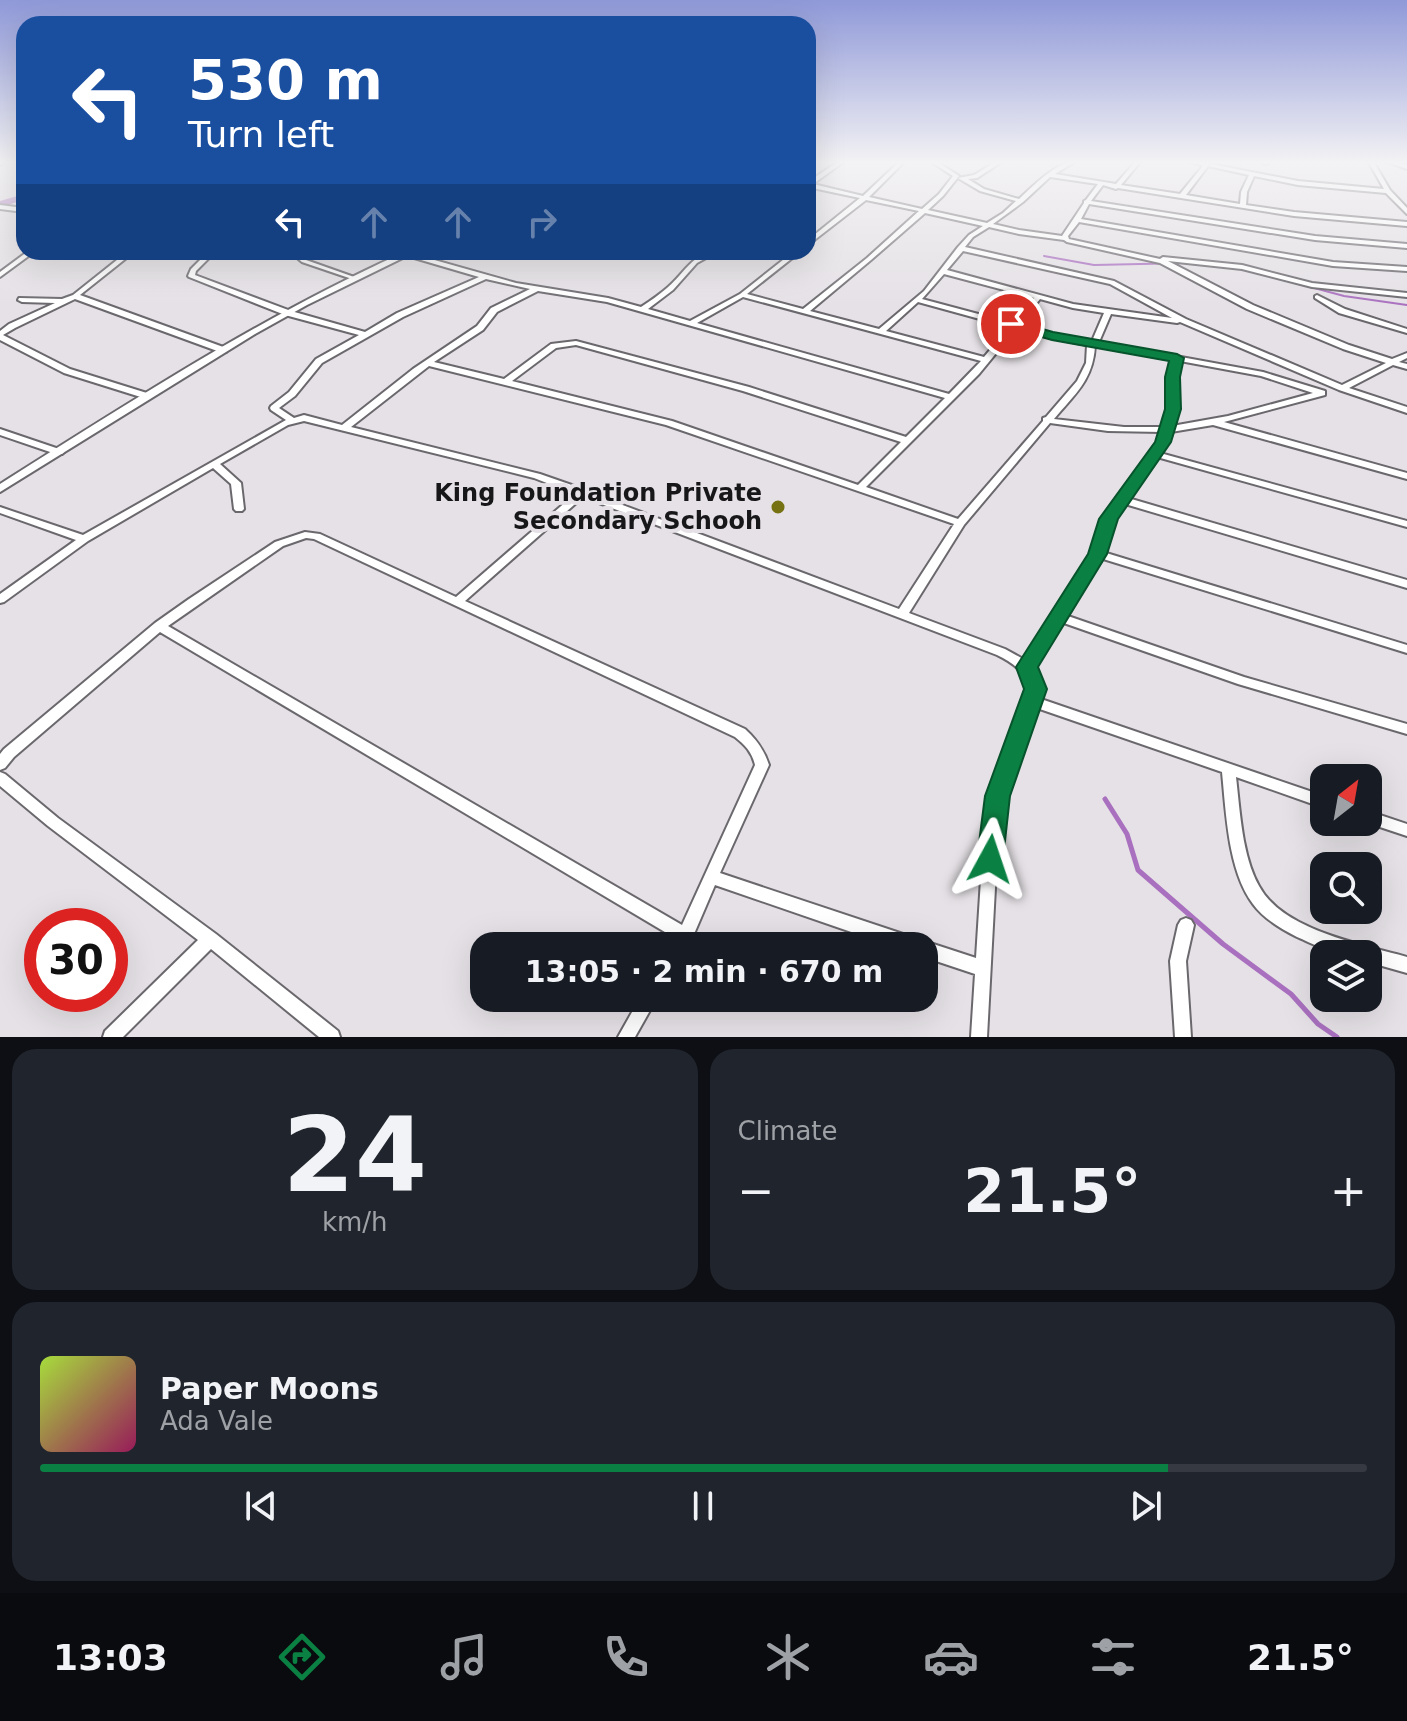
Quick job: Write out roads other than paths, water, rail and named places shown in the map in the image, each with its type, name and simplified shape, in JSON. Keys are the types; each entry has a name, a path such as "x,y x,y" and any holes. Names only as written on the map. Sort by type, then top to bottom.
{"street":[{"path":"816,237 851,209"},
{"path":"804,312 924,209"},
{"path":"926,209 1153,258 1235,266 1306,284 1407,295"},
{"path":"881,331 918,300 960,248 1010,209"},
{"path":"1065,238 1082,209"},
{"path":"1133,209 1294,235 1407,246"},
{"path":"1261,209 1407,224"},
{"path":"1077,220 1322,262 1407,269"},
{"path":"960,248 1109,281 1183,321 1342,388 1407,410"},
{"path":"1153,258 1250,307 1407,367"},
{"path":"0,275 20,260"},
{"path":"0,336 75,296 121,260"},
{"path":"204,260 191,276 288,313 367,335"},
{"path":"303,260 354,278"},
{"path":"0,489 223,350 393,260"},
{"path":"430,260 515,285 597,298 950,397"},
{"path":"642,310 671,289 699,260"},
{"path":"691,323 742,295 787,260"},
{"path":"941,271 1037,298 1108,312 1183,321"},
{"path":"291,420 276,410 276,406 292,394 314,364 400,315 484,277"},
{"path":"515,285 519,293 516,299"},
{"path":"345,427 428,363 480,328 494,310 537,288"},
{"path":"742,295 987,360"},
{"path":"75,296 223,350"},
{"path":"1317,297 1342,311 1407,331"},
{"path":"860,488 987,360 1037,298"},
{"path":"22,300 64,301"},
{"path":"918,300 1093,343 1263,374 1322,393"},
{"path":"902,614 960,523 1081,382 1090,363 1093,343 1108,312"},
{"path":"0,336 67,371 147,396"},
{"path":"506,382 554,346 576,343 734,385 905,440"},
{"path":"1046,420 1104,429 1168,430 1213,422 1342,388 1407,355"},
{"path":"1027,667 1097,554 1109,519 1155,454 1168,430 1177,358"},
{"path":"428,363 669,423 960,523"},
{"path":"0,599 84,539 291,420 304,418 489,461 583,492 1001,652 1027,667 1035,689 997,796 991,832 979,1037"},
{"path":"1213,422 1407,476"},
{"path":"0,432 59,452"},
{"path":"1155,454 1407,524"},
{"path":"214,464 236,483 239,509"},
{"path":"457,602 583,492"},
{"path":"1123,500 1407,584"},
{"path":"0,510 84,539"},
{"path":"0,764 9,753 159,626 279,544 305,535 327,539 740,733 752,742 759,751 762,765 687,932"},
{"path":"1097,554 1407,649"},
{"path":"1058,617 1242,681 1407,729"},
{"path":"159,626 668,932"},
{"path":"1032,701 1310,797"},
{"path":"1228,768 1236,829 1249,886 1267,909 1301,929 1330,940"},
{"path":"0,778 332,1037"},
{"path":"1382,822 1407,830"},
{"path":"711,877 874,932"},
{"path":"1183,1037 1178,961 1186,925"},
{"path":"111,1037 210,939"},
{"path":"938,954 984,969"},
{"path":"1382,958 1407,965"},
{"path":"626,1037 641,1012"}],"waterway":[{"path":"1044,256 1094,265 1187,263"},
{"path":"1277,278 1344,296 1407,305"},
{"path":"1105,799 1127,834 1138,870 1223,944 1291,994 1318,1024 1337,1037"}],"place":[{"name":"King Foundation Private Secondary Schooh","path":"778,507"}]}
